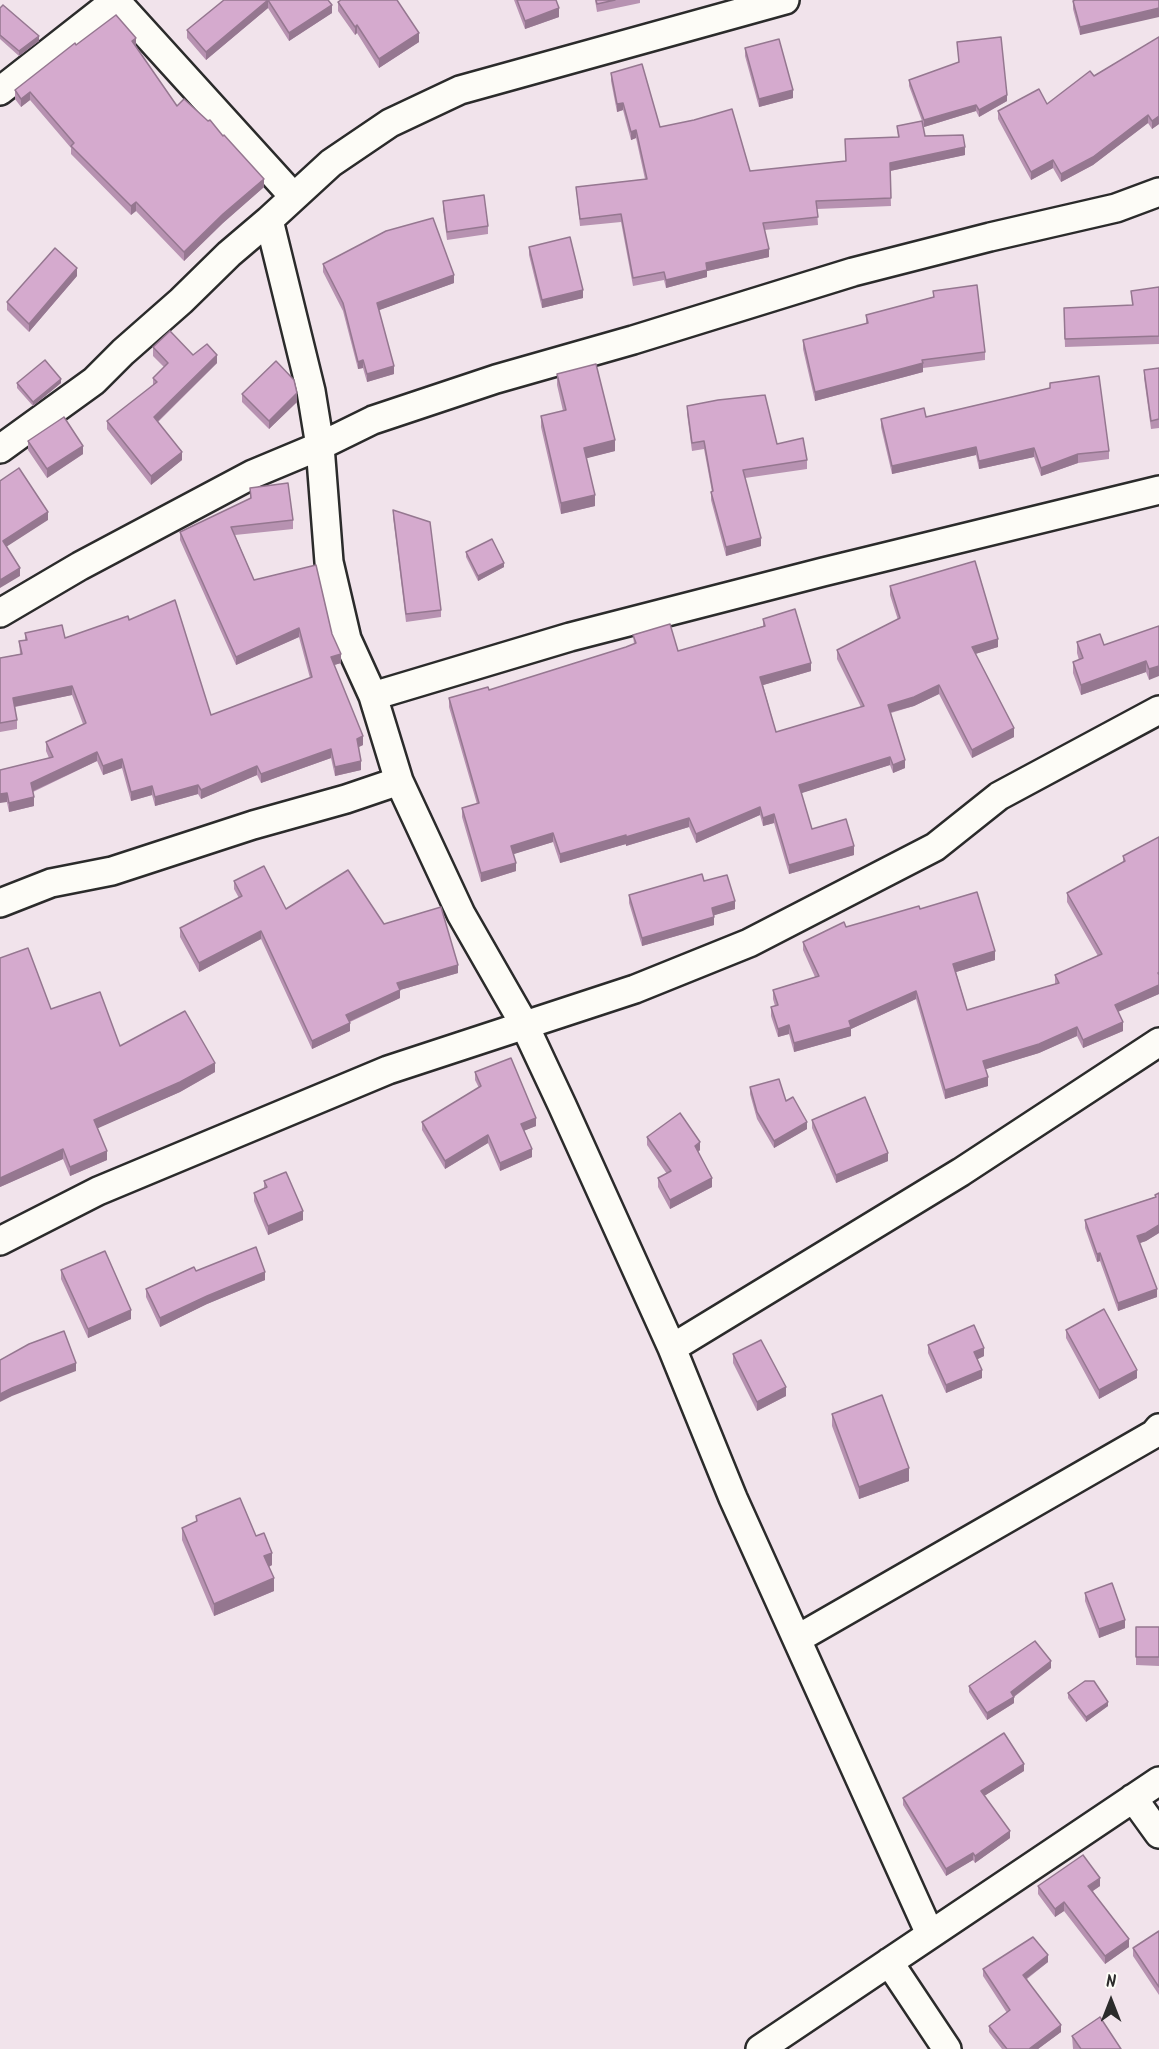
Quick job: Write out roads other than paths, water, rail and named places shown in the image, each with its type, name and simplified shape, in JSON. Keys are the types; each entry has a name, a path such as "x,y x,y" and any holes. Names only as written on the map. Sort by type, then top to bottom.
{"street":[{"path":"0,91 116,0 294,197"},
{"path":"0,449 94,381 228,254 331,163 390,123 460,90 784,0"},
{"path":"0,613 80,566 253,474 320,446 373,420 496,379 853,273 990,237 1116,208 1159,192"},
{"path":"269,220 311,392 320,446 329,562 347,639 373,696 399,781 461,914 524,1024 672,1348 733,1498 930,1934"},
{"path":"373,696 570,637 823,572 1159,490"},
{"path":"0,1241 98,1191 388,1070 635,989 749,943 934,847 999,796 1159,710"},
{"path":"0,903 51,883 112,871 399,781"},
{"path":"672,1348 961,1172 1159,1042"},
{"path":"797,1639 1154,1434 1159,1428"},
{"path":"760,2049 1159,1781"},
{"path":"1133,1798 1159,1834"},
{"path":"889,1962 947,2049"}]}
